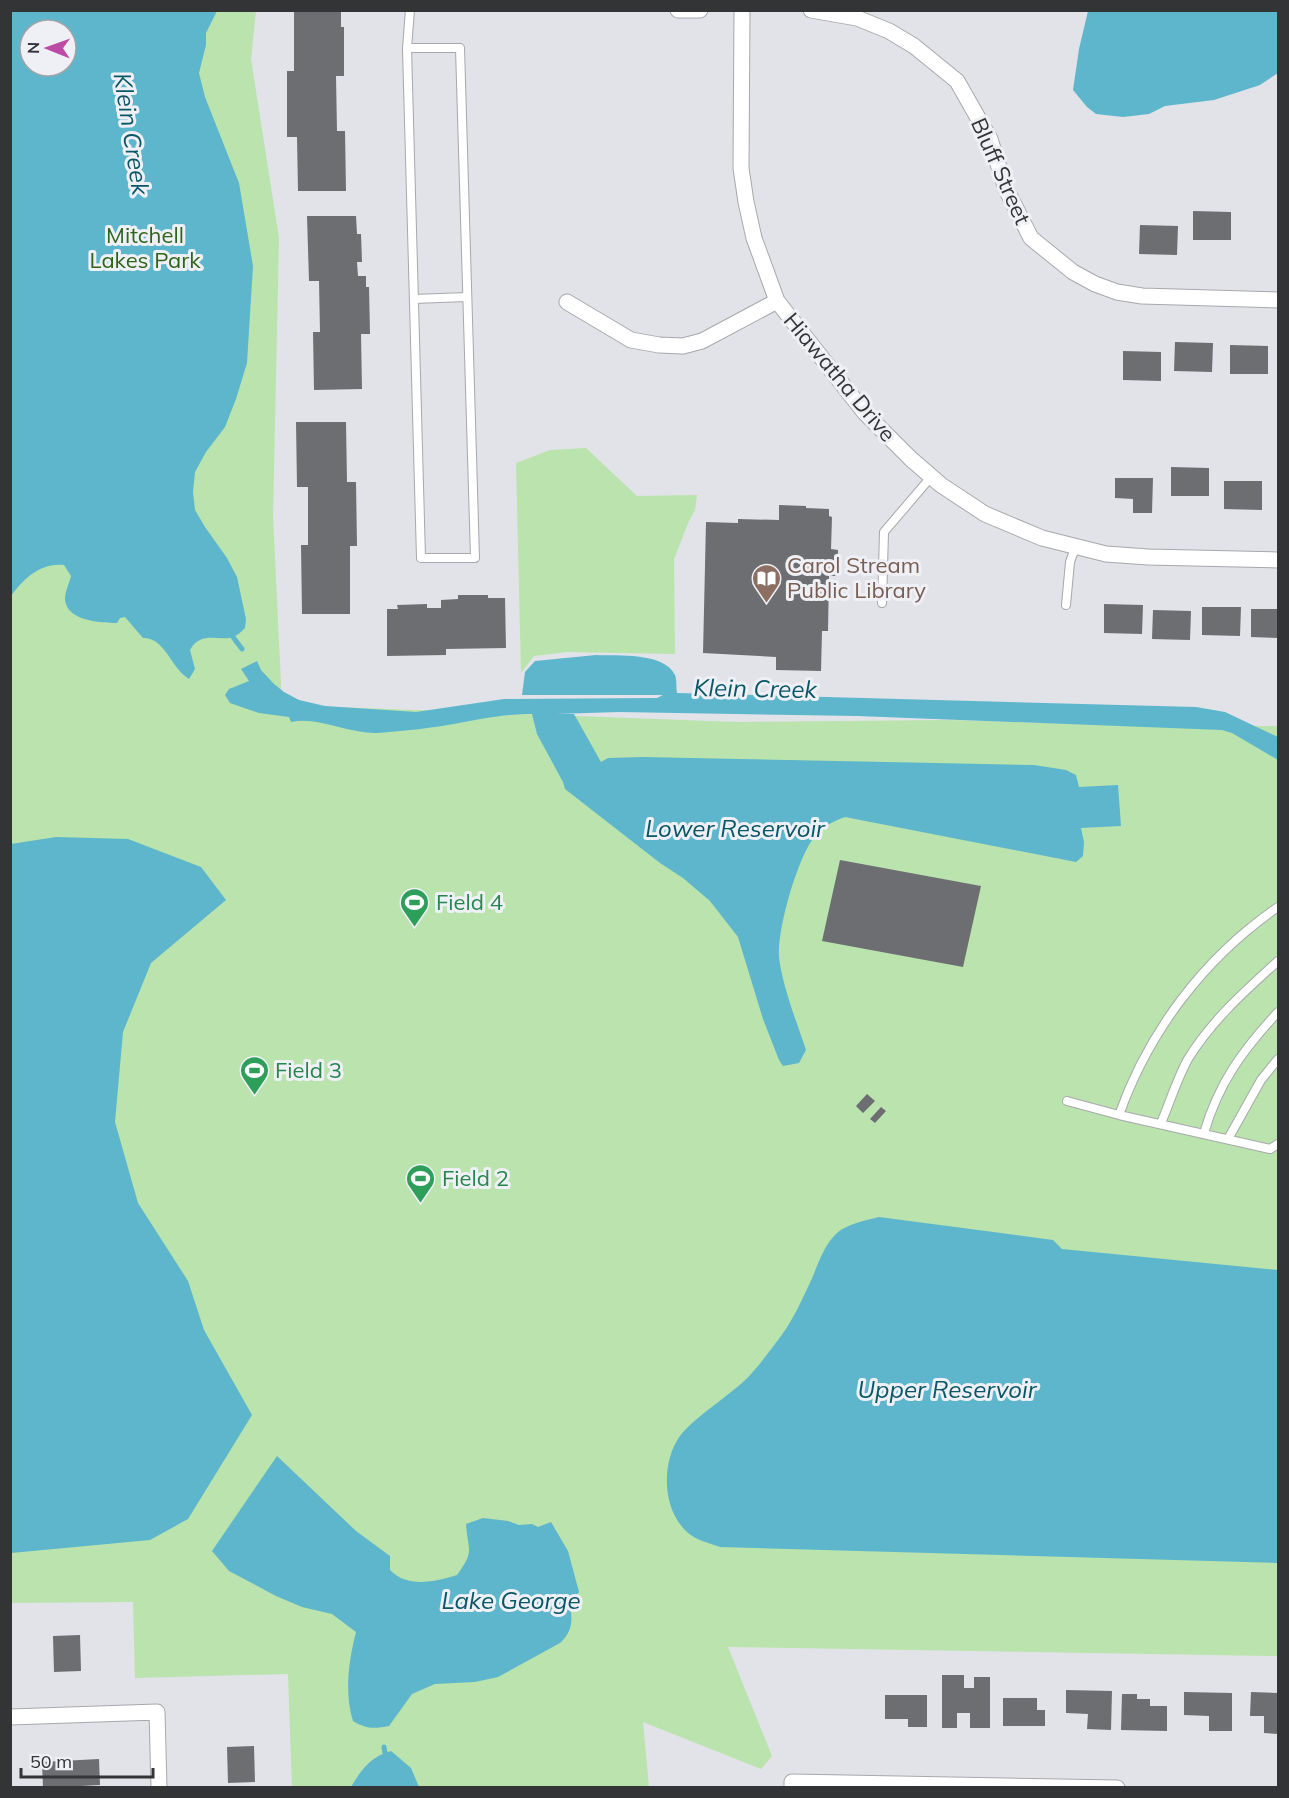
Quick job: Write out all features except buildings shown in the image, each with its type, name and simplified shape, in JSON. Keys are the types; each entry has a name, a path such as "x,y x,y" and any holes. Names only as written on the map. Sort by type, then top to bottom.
{"street":[{"path":"678,10 700,10"},
{"name":"Hiawatha Drive","path":"742,10 741,168 754,238 777,301 865,413 940,485 985,514 1042,538 1106,554 1278,560"},
{"name":"Bluff Street","path":"812,10 857,18 889,31 914,46 957,81 986,130 1006,189 1032,238 1073,272 1095,284 1117,292 1142,296 1278,300"},
{"path":"567,302 631,340 683,346 702,341 777,301"},
{"path":"10,1717 156,1712 159,1788"},
{"path":"792,1785 1117,1788"}],"lane":[{"path":"407,48 460,48 475,558 421,558 407,48 410,10"},
{"path":"414,299 466,297"},
{"path":"882,603 884,532 931,477"},
{"path":"1066,605 1070,562 1075,548"},
{"path":"1119,1115 1127,1092 1152,1042 1185,994 1216,959 1278,907"},
{"path":"1161,1123 1188,1061 1204,1035 1231,1003 1278,961"},
{"path":"1204,1133 1221,1087 1242,1054 1278,1012"},
{"path":"1228,1139 1261,1080 1278,1059"},
{"path":"1067,1101 1270,1149 1278,1144"}],"green space":[{"path":"10,11 256,11 251,59 279,238 273,516 282,705 737,722 950,720 1159,726 1278,726 1278,1656 728,1647 772,1756 761,1769 643,1722 649,1787 292,1788 288,1674 135,1678 133,1602 11,1603"},
{"path":"586,448 637,496 697,495 695,510 674,559 675,654 568,652 534,656 521,673 516,463 550,450"}],"water":[{"name":"Mitchell Lakes Park","path":"11,10 217,11 206,33 206,45 199,73 205,97 239,183 253,266 247,363 225,427 206,452 195,472 193,492 195,510 237,577 246,619 245,628 233,637 205,638 194,644 190,650 195,669 189,679 159,644 143,638 125,617 120,618 117,623 102,622 85,619 71,612 65,599 71,576 64,565 40,569 21,584 11,596"},
{"path":"1088,11 1278,11 1278,73 1260,85 1214,100 1165,106 1149,114 1123,117 1096,114 1073,90"},
{"name":"Lower Reservoir","path":"596,655 639,657 661,662 675,675 677,693 1196,707 1225,712 1278,737 1278,760 1232,733 1222,730 857,716 619,712 556,714 574,714 601,762 608,758 643,757 1034,765 1066,770 1076,775 1079,787 1118,785 1121,826 1081,828 1084,842 1083,856 1076,862 845,817 822,829 808,846 795,877 781,930 779,957 783,980 806,1050 799,1063 783,1066 763,1019 738,937 710,901 565,789 537,734 532,714 495,717 418,729 366,733 312,721 291,722 289,717 259,713 230,703 225,695 229,689 249,681 241,669 257,661 261,670 284,692 299,700 325,706 416,712 504,699 657,698 663,695 522,695 525,672 535,661"},
{"path":"56,837 128,839 201,867 226,900 151,963 123,1032 115,1122 138,1203 188,1281 204,1330 252,1415 188,1519 150,1540 11,1553 11,844"},
{"name":"Upper Reservoir","path":"879,1217 1053,1240 1062,1249 1278,1270 1278,1563 720,1547 698,1539 687,1532 673,1512 667,1487 669,1462 678,1439 699,1417 756,1369 792,1320 823,1253 833,1237 846,1227"},
{"name":"Lake George","path":"277,1456 356,1531 390,1556 390,1570 397,1576 413,1581 440,1580 457,1575 469,1551 466,1524 483,1518 508,1521 519,1525 532,1524 538,1527 551,1522 568,1551 579,1592 570,1606 571,1621 567,1635 560,1643 498,1677 475,1682 435,1684 412,1694 389,1726 370,1728 353,1721 348,1676 356,1632 332,1614 302,1607 229,1571 212,1551"},
{"path":"391,1751 411,1768 419,1787 351,1787 367,1764"}],"waterway":[{"path":"233,637 242,649"},
{"path":"384,1747 385,1753"}],"place":[{"name":"Carol Stream Public Library","path":"766,604"},
{"name":"Field 4","path":"415,928"},
{"name":"Field 3","path":"254,1096"},
{"name":"Field 2","path":"421,1204"}],"water label":[{"name":"Klein Creek","path":"131,134"},
{"name":"Klein Creek","path":"755,689"}]}
